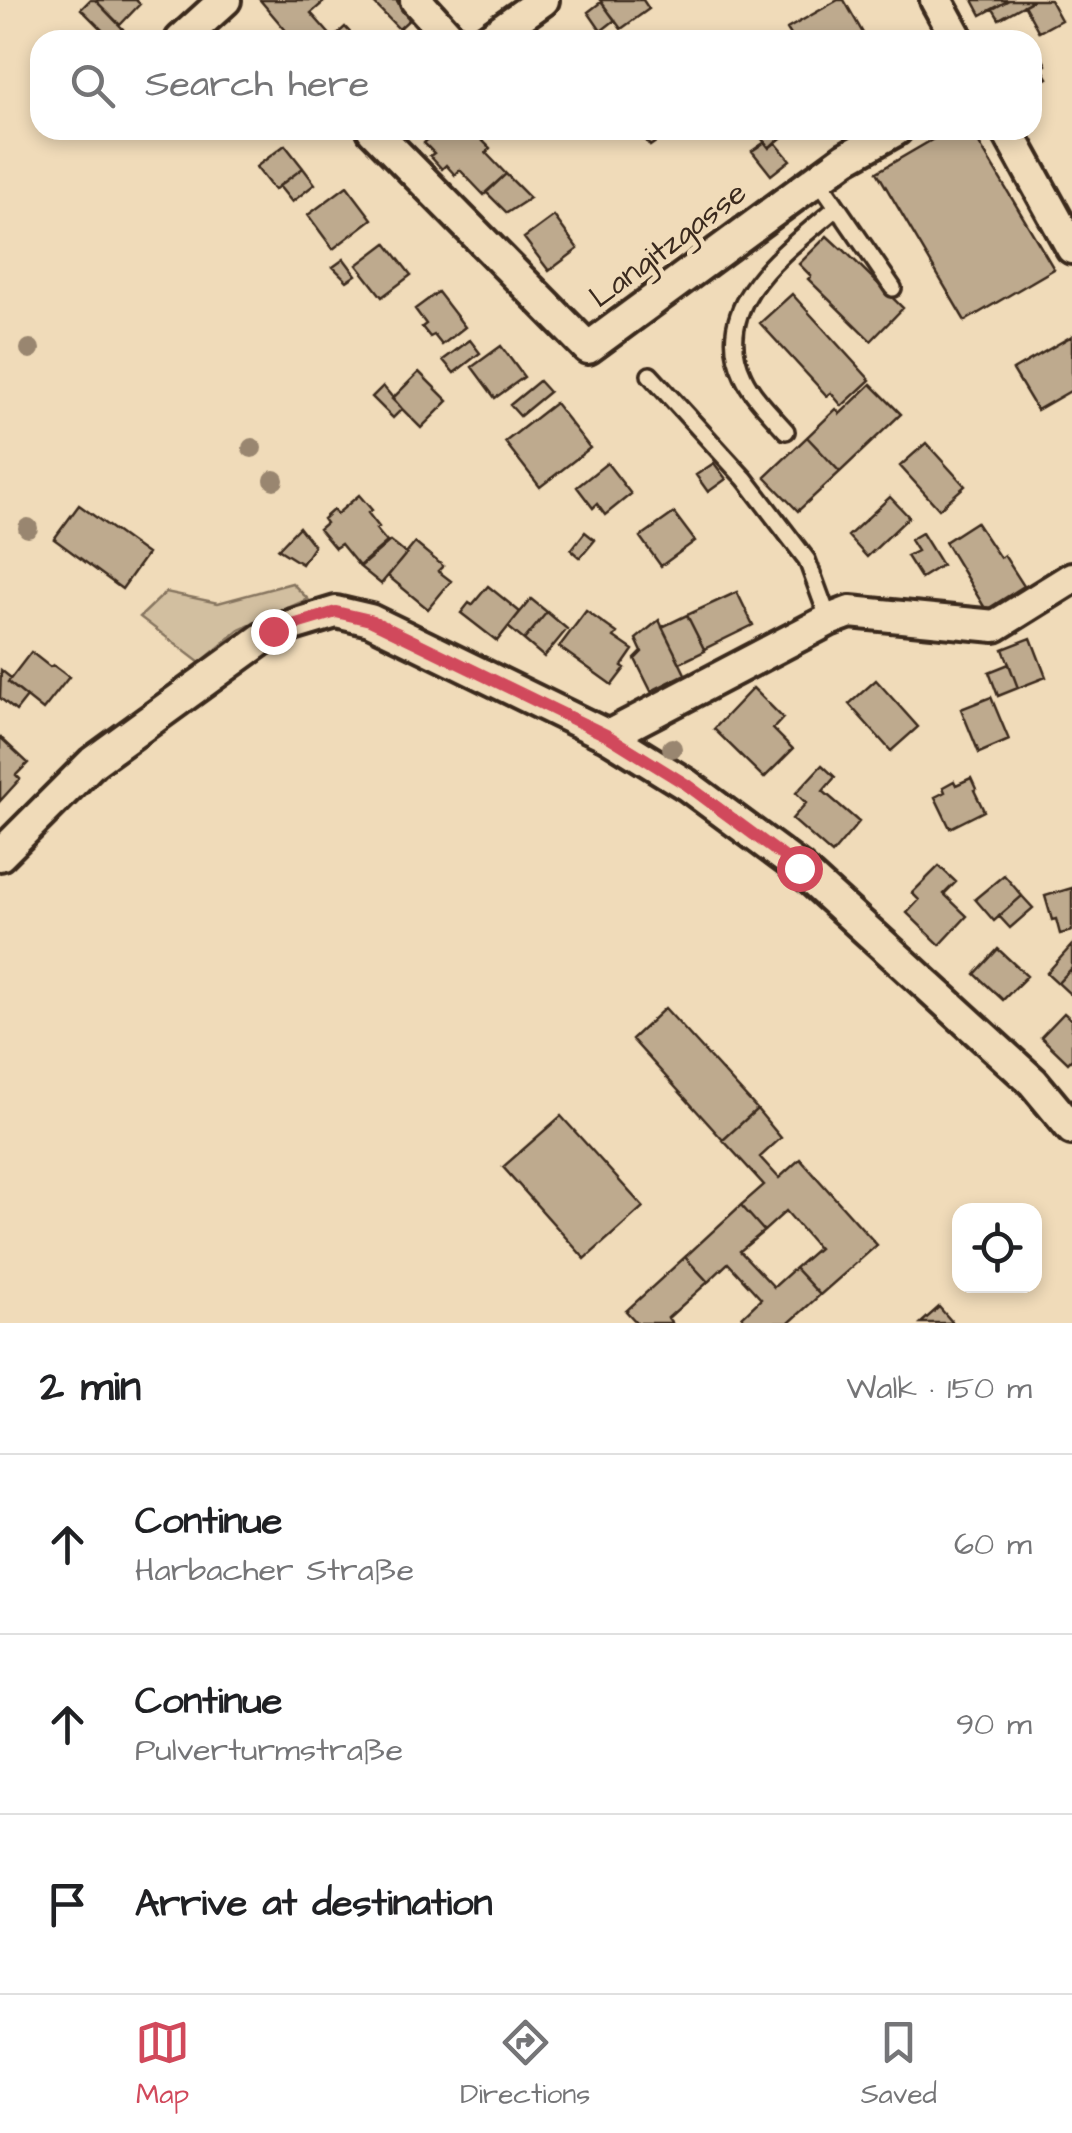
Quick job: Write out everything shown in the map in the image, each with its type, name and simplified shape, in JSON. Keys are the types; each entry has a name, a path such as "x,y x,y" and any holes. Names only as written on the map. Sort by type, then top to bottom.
{"street":[{"path":"192,30 224,0"},
{"path":"416,0 443,30"},
{"path":"501,30 543,0"},
{"path":"936,0 952,30"},
{"name":"Langitzgasse","path":"382,140 588,348 846,158 878,140"},
{"path":"1013,140 1072,248"},
{"path":"608,736 850,612 994,626 1072,578"},
{"path":"0,855 93,762 273,631 336,612 370,620 608,736 687,785 799,868 1032,1082 1072,1128"}],"lane":[{"path":"818,180 894,288"},
{"path":"786,431 743,377 734,350 735,324 746,295 784,254 837,207"},
{"path":"650,376 745,479 807,560 829,620"}],"shaded area":[{"path":"292,583 308,599 239,630 200,663 140,617 166,592 218,603"}],"building":[{"path":"95,0 123,29 102,30 81,9"},
{"path":"95,0 136,0 140,4 120,25"},
{"path":"260,0 326,0 311,13 326,30 286,30"},
{"path":"371,0 396,0 411,18 399,29"},
{"path":"600,0 643,0 649,9 621,29"},
{"path":"844,0 861,30 788,30"},
{"path":"973,0 1009,0 981,15"},
{"path":"1009,0 1034,0 999,19 993,9"},
{"path":"1034,0 1050,0 1061,20 1038,30 1024,5"},
{"path":"601,2 615,20 600,30 588,12"},
{"path":"482,140 490,148 486,153 506,174 484,195 460,170 455,175 446,165 442,169 424,143"},
{"path":"763,140 779,140 769,148"},
{"path":"932,140 977,140 1054,269 965,321 877,172"},
{"path":"765,142 769,148 775,142 790,160 771,175 752,151"},
{"path":"285,145 303,168 274,190 256,167"},
{"path":"303,168 315,184 292,202 279,186"},
{"path":"506,174 530,198 507,213 486,192"},
{"path":"347,186 372,219 333,249 308,215"},
{"path":"554,216 578,249 549,271 524,238"},
{"path":"827,236 903,308 871,341 808,279 811,276 799,264"},
{"path":"386,243 411,275 382,297 357,265"},
{"path":"344,259 356,275 347,281 333,267"},
{"path":"438,292 465,327 442,345 422,327 426,324 415,309"},
{"path":"792,294 870,380 842,406 831,393 827,396 760,323"},
{"path":"1072,336 1072,390 1037,410 1013,370"},
{"path":"470,340 480,353 454,373 443,360"},
{"path":"501,346 524,377 495,398 472,367"},
{"path":"419,372 448,401 421,428 392,399"},
{"path":"539,381 549,392 520,416 510,405"},
{"path":"871,384 901,414 840,472 807,437 836,409 840,414"},
{"path":"383,386 402,409 393,418 372,397"},
{"path":"555,403 590,448 540,487 505,442"},
{"path":"807,437 840,472 798,511 765,477"},
{"path":"926,443 965,486 939,509 900,466"},
{"path":"607,463 631,494 605,515 597,504 593,508 577,487"},
{"path":"714,463 726,479 708,492 696,475"},
{"path":"359,495 372,510 368,513 387,542 359,566 341,544 335,548 319,529 333,510 337,514"},
{"path":"890,497 909,517 867,557 848,536"},
{"path":"79,505 147,554 122,589 54,539"},
{"path":"674,513 695,541 661,566 640,537"},
{"path":"976,522 1024,586 986,610 945,542"},
{"path":"299,527 314,546 302,564 278,549"},
{"path":"585,532 595,540 580,558 571,550"},
{"path":"922,533 942,565 921,578 907,556 917,551 910,540"},
{"path":"390,541 406,554 381,584 360,567"},
{"path":"415,543 443,566 438,571 451,581 428,609 388,576"},
{"path":"488,586 520,612 497,641 461,613"},
{"path":"737,592 753,625 704,649 687,615"},
{"path":"531,599 547,612 524,640 508,627"},
{"path":"586,611 633,650 612,685 559,647"},
{"path":"547,612 567,629 544,657 524,640"},
{"path":"687,615 705,651 680,663 662,627"},
{"path":"659,620 685,674 651,691 635,659 642,652 636,639"},
{"path":"1031,638 1046,677 1018,688 1003,649"},
{"path":"31,652 69,677 43,710 8,682"},
{"path":"1009,664 1018,688 998,696 989,672"},
{"path":"1,670 11,678 8,682 27,697 16,711 0,698"},
{"path":"876,680 918,727 891,751 849,704"},
{"path":"753,688 783,718 773,729 793,749 764,778 714,729"},
{"path":"991,697 1009,740 979,753 961,709"},
{"path":"0,737 28,763 16,775 20,779 0,801"},
{"path":"822,765 835,777 823,791 859,822 832,854 792,819 806,803 796,793"},
{"path":"971,778 984,811 950,828 935,797 954,781 956,785"},
{"path":"939,866 956,882 944,894 967,916 940,945 907,913 919,900 912,893"},
{"path":"1004,875 1022,896 994,921 975,899"},
{"path":"1072,888 1072,931 1060,934 1045,896"},
{"path":"1022,896 1033,908 1010,928 999,916"},
{"path":"1072,945 1072,968 1058,983 1047,973"},
{"path":"998,949 1027,976 1003,1000 975,974"},
{"path":"1072,968 1072,996 1058,983"},
{"path":"665,1008 757,1109 723,1140 632,1039"},
{"path":"1064,1013 1072,1020 1072,1059 1068,1063 1041,1037"},
{"path":"757,1109 781,1138 760,1157 779,1178 800,1159 877,1245 820,1295 795,1268 818,1248 786,1211 764,1231 741,1205 764,1185 723,1140"},
{"path":"561,1116 643,1207 585,1259 503,1167"},
{"path":"741,1205 764,1231 740,1251 774,1287 795,1268 820,1295 789,1323 747,1323 742,1317 761,1299 728,1263 708,1282 685,1257"},
{"path":"685,1257 708,1282 668,1318 672,1323 637,1323 626,1311"},
{"path":"939,1307 953,1323 921,1323"}],"route":[{"path":"273,631 336,612 370,620 608,736 687,785 799,868"}]}
